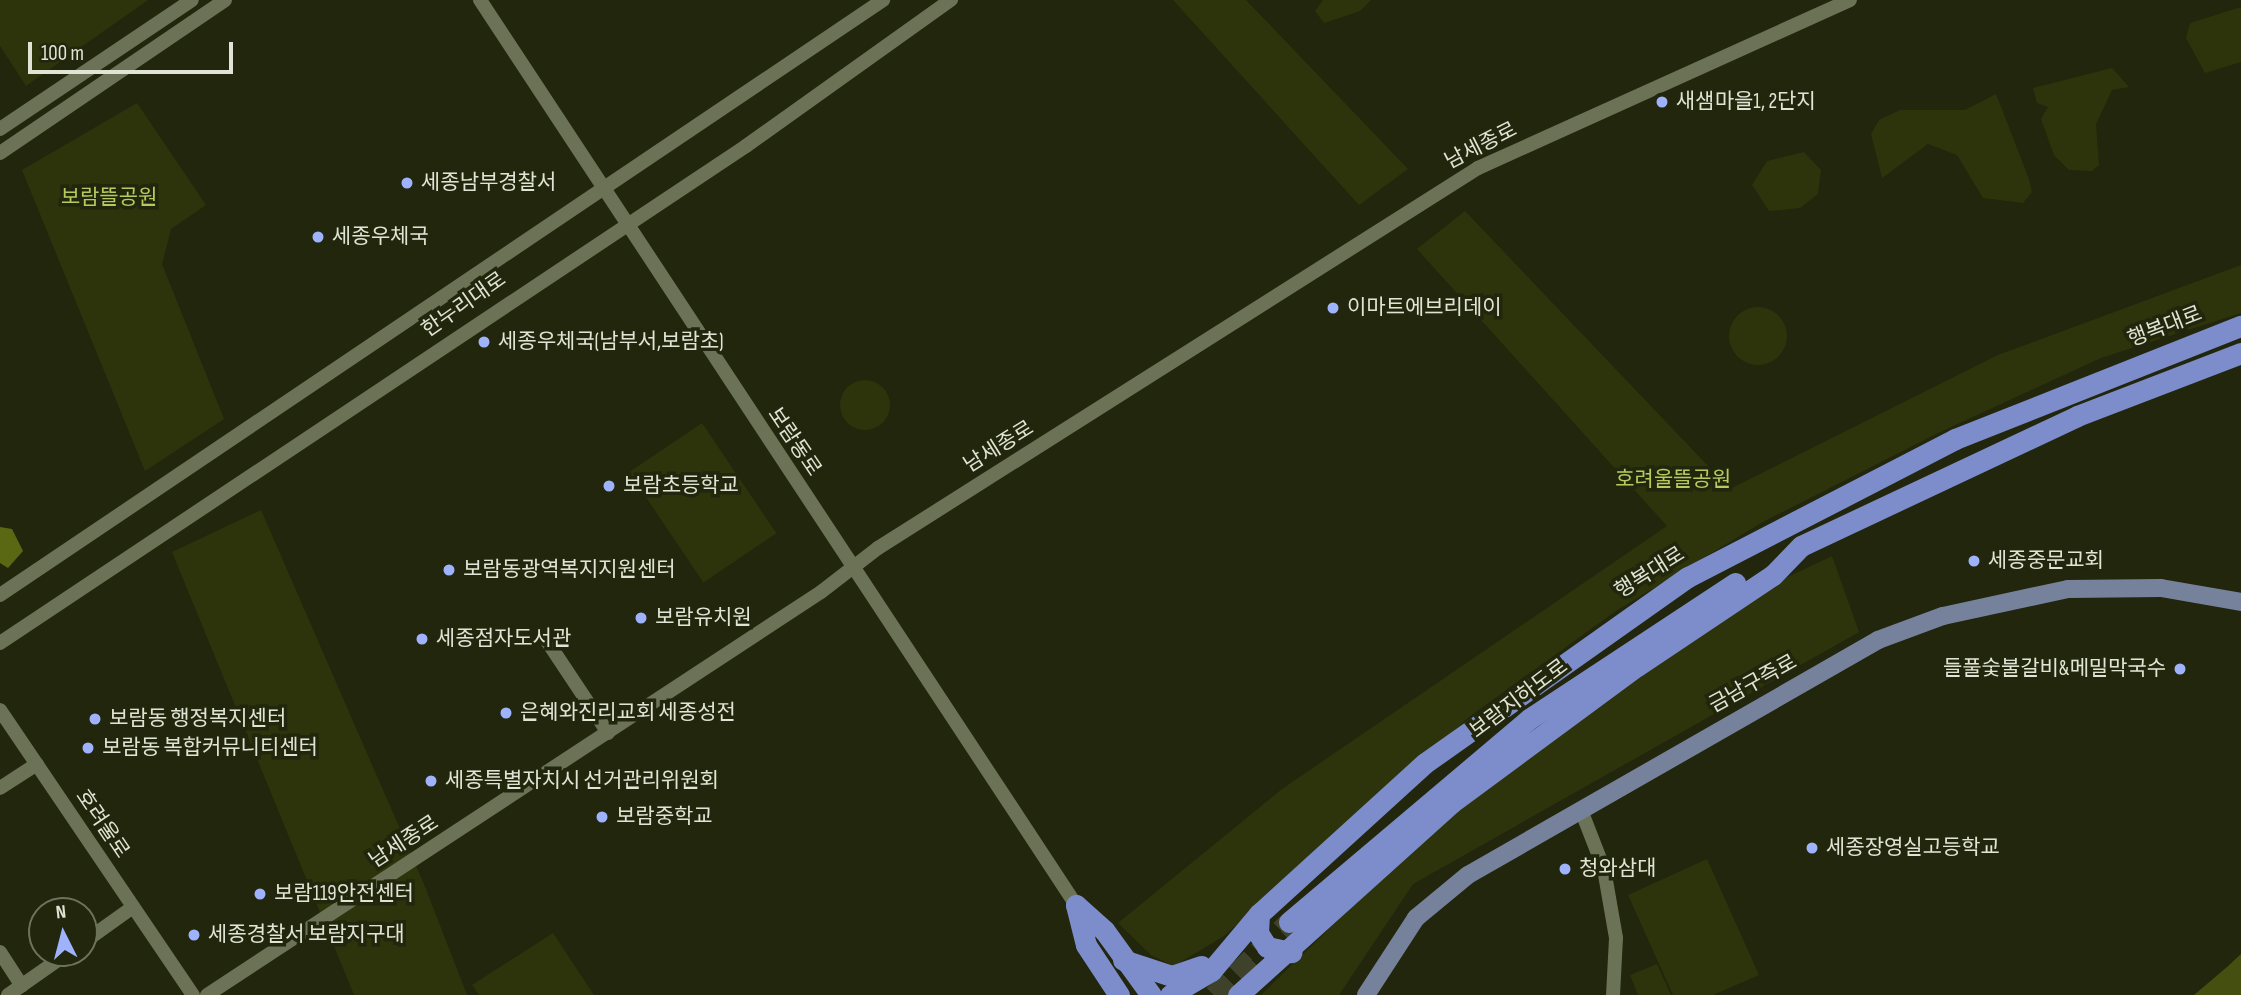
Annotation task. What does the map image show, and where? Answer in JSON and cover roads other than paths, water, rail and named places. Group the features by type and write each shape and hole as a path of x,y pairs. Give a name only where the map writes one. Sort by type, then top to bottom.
{"highway":[{"name":"행복대로","path":"1170,995 1211,971 1256,917 1424,763 1520,691 1688,577 1955,439 2241,326"},
{"path":"1238,995 1292,952 1451,803 1637,666 1773,575 1801,546 2077,416 2241,353"},
{"name":"보람지하도로","path":"1788,526 1607,640 1517,706 1284,914 1529,719 1620,653 1801,546"},
{"path":"1076,905 1104,930 1123,960 1152,995"},
{"path":"1076,905 1086,945 1119,995"},
{"path":"1256,917 1258,933 1267,947 1292,952"},
{"path":"1123,960 1172,976 1190,974 1256,917"},
{"path":"1103,971 1106,995"}],"main road":[{"name":"금남구즉로","path":"1366,995 1392,947 1442,894 1581,810 1878,640 1943,616 2068,589 2110,587 2241,602"}],"street":[{"path":"0,129 192,0"},
{"path":"0,153 225,0"},
{"name":"보람동로","path":"480,0 602,191 1076,905"},
{"name":"한누리대로","path":"0,595 883,0"},
{"name":"한누리대로","path":"0,643 624,224 951,0"},
{"name":"남세종로","path":"207,995 608,733 852,570 878,548 1478,168 1850,0"},
{"path":"545,638 608,733"},
{"name":"호려울로","path":"0,710 193,995"},
{"path":"0,788 37,764"},
{"path":"1581,810 1604,869 1616,938 1614,995"},
{"path":"98,932 133,907"},
{"path":"0,952 22,986"},
{"path":"8,995 48,967"}],"tunnel":[{"path":"1214,995 1289,922"}],"place":[{"name":"새샘마을1, 2단지","path":"1662,102"},
{"name":"세종남부경찰서","path":"407,183"},
{"name":"세종우체국","path":"318,237"},
{"name":"이마트에브리데이","path":"1333,308"},
{"name":"세종우체국(남부서,보람초)","path":"484,342"},
{"name":"보람초등학교","path":"609,486"},
{"name":"세종중문교회","path":"1974,561"},
{"name":"보람동광역복지지원센터","path":"449,570"},
{"name":"보람유치원","path":"641,618"},
{"name":"세종점자도서관","path":"422,639"},
{"name":"들풀숯불갈비&메밀막국수","path":"2180,669"},
{"name":"은혜와진리교회 세종성전","path":"506,713"},
{"name":"보람동 행정복지센터","path":"95,719"},
{"name":"보람동 복합커뮤니티센터","path":"88,748"},
{"name":"세종특별자치시 선거관리위원회","path":"431,781"},
{"name":"보람중학교","path":"602,817"},
{"name":"세종장영실고등학교","path":"1812,848"},
{"name":"청와삼대","path":"1565,869"},
{"name":"보람119안전센터","path":"260,894"},
{"name":"세종경찰서 보람지구대","path":"194,935"}],"park label":[{"name":"보람뜰공원","path":"109,198"},
{"name":"호려울뜰공원","path":"1673,480"}]}
